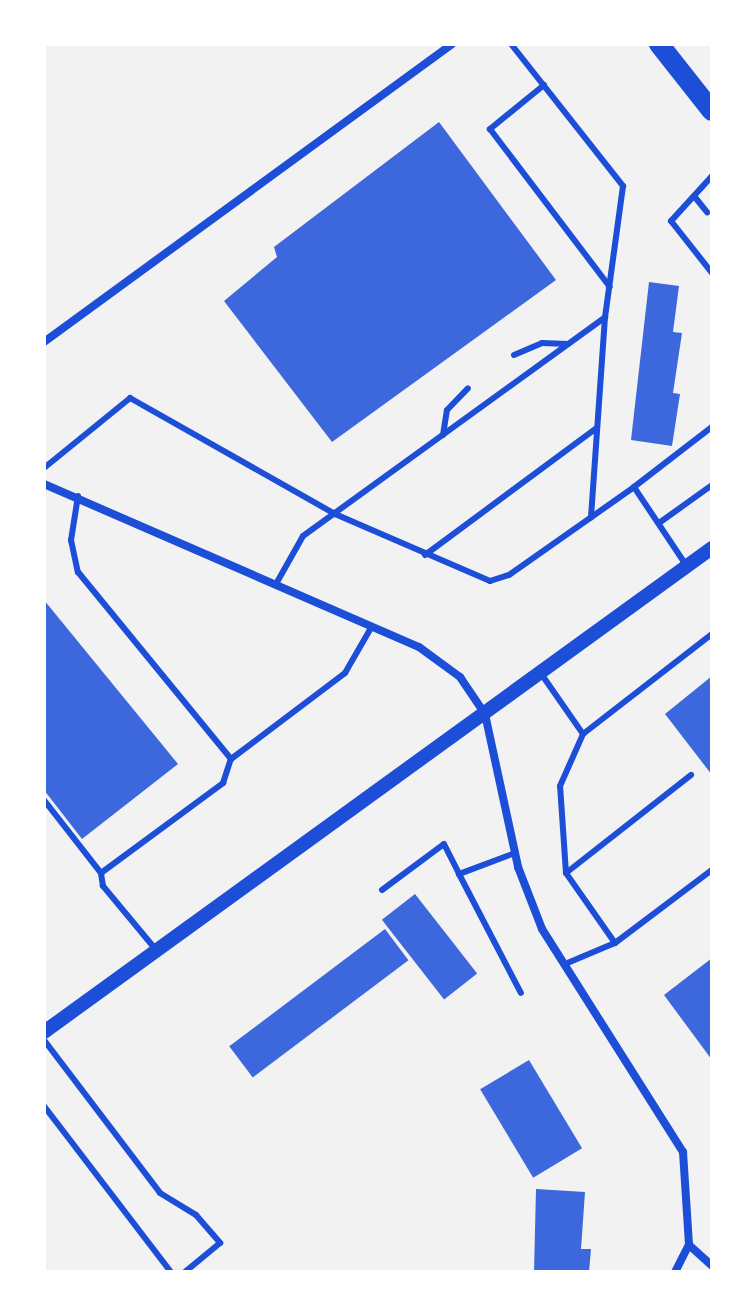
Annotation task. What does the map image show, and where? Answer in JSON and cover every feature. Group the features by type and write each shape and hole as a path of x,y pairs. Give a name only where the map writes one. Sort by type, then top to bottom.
{"main road":[{"path":"659,44 712,111"}],"street":[{"path":"44,342 452,44"},
{"path":"44,484 78,496 419,647 460,677 485,714 515,853 542,929 683,1152 689,1245 675,1272"},
{"path":"44,1032 712,548"},
{"path":"689,1245 712,1266"}],"lane":[{"path":"511,44 623,186 605,317 591,518"},
{"path":"544,85 490,129 610,287"},
{"path":"712,176 671,221 712,273"},
{"path":"694,196 707,212"},
{"path":"276,584 303,536 605,317"},
{"path":"514,355 542,343 568,344"},
{"path":"443,435 447,410 468,388"},
{"path":"44,468 130,398 335,514 490,581 509,575 634,487 712,427"},
{"path":"425,555 595,429"},
{"path":"659,523 712,485"},
{"path":"634,487 687,566"},
{"path":"78,496 71,540 78,572 231,759"},
{"path":"101,873 223,783 231,759 345,673 372,626"},
{"path":"615,943 566,873 560,786 583,734 712,634"},
{"path":"541,673 583,734"},
{"path":"566,873 691,775"},
{"path":"44,800 101,873 103,886 157,951"},
{"path":"382,890 444,844 521,993"},
{"path":"459,874 515,853"},
{"path":"565,964 615,943 712,870"},
{"path":"44,1040 160,1193 196,1215 220,1243 185,1272"},
{"path":"44,1106 171,1272"}],"building":[{"path":"439,122 556,280 332,442 224,301 277,257 274,247"},
{"path":"649,282 679,286 673,332 682,333 673,393 680,394 672,446 631,440"},
{"path":"44,600 178,764 82,839 44,790"},
{"path":"712,676 712,775 665,714"},
{"path":"415,894 477,974 444,999 382,920"},
{"path":"385,929 408,960 253,1078 229,1046"},
{"path":"712,958 712,1060 664,995"},
{"path":"529,1060 582,1148 533,1178 480,1089"},
{"path":"536,1189 585,1192 581,1249 591,1249 589,1272 534,1272"}]}
